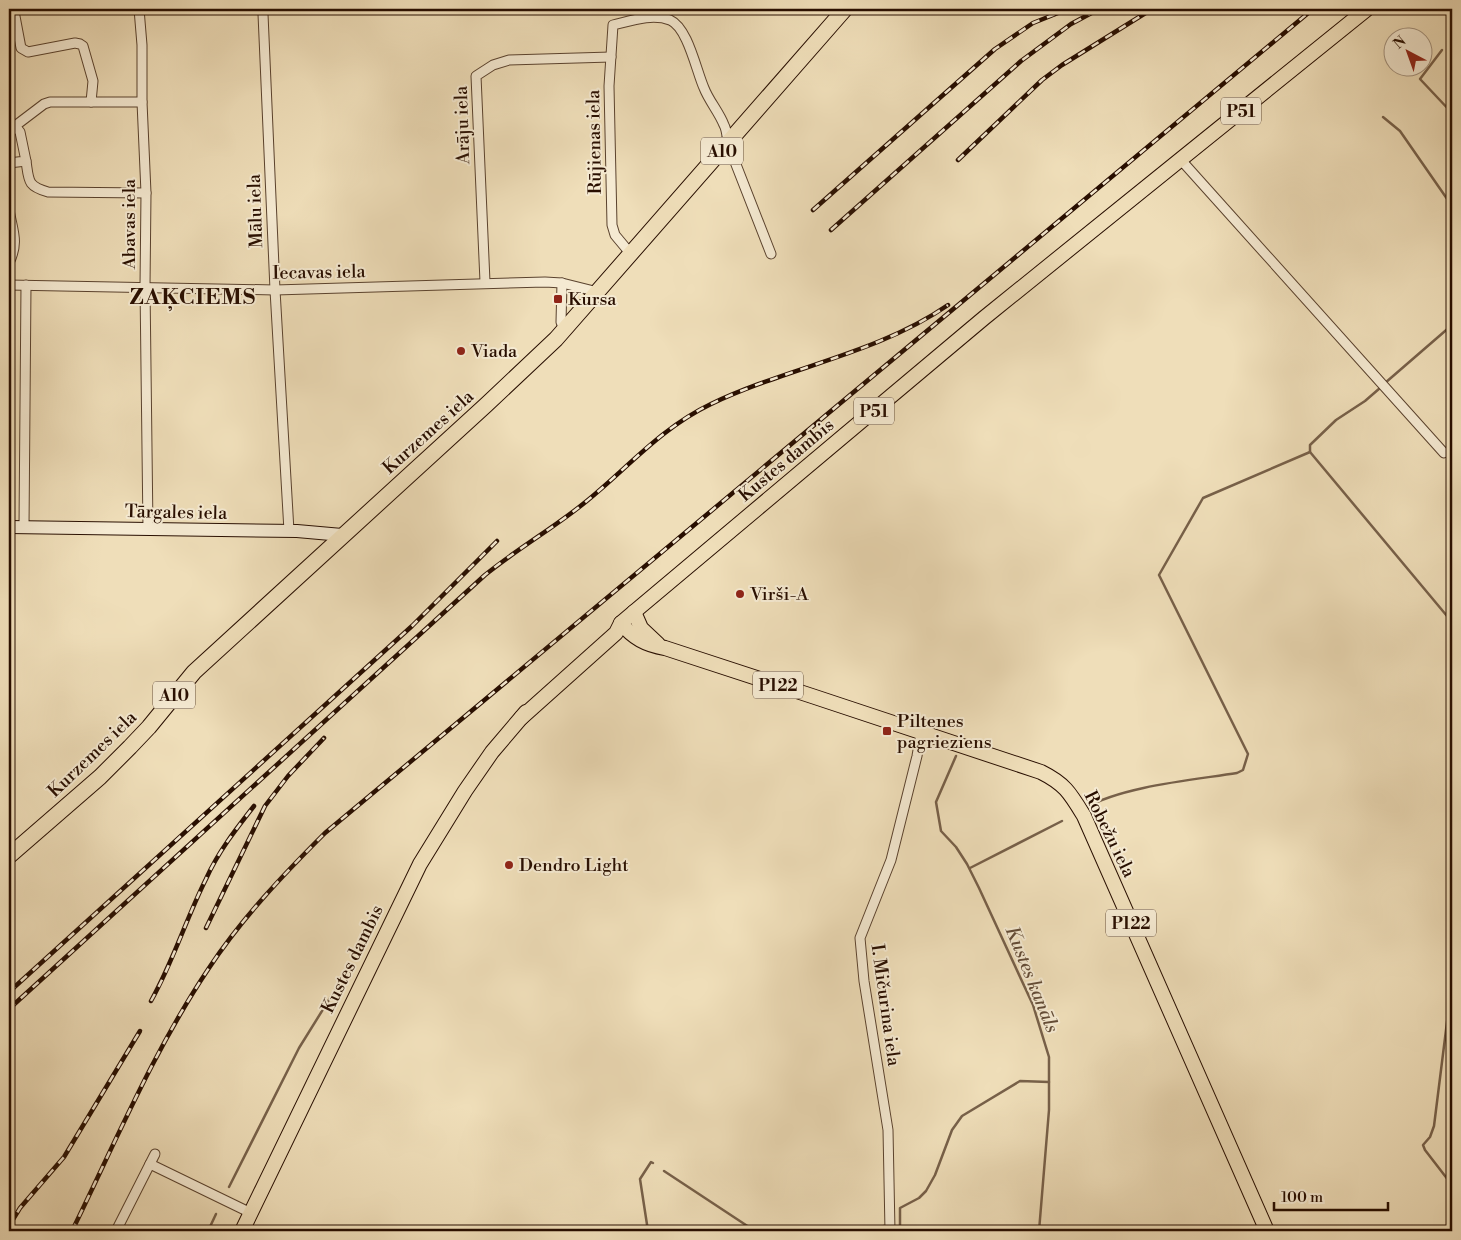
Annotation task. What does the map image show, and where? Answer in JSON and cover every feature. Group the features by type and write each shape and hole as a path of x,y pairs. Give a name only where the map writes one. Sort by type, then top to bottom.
{"highway":[{"name":"Kurzemes iela","path":"9,856 106,771 149,727 194,672 486,405 564,330 845,9"}],"main road":[{"name":"P51","path":"1181,160 1367,9"},
{"name":"Kustes dambis","path":"242,1231 420,864 465,790 492,752 521,718 616,633 621,623 634,612 984,318 1181,160"},
{"name":"Robežu iela","path":"634,612 645,634 665,648"},
{"name":"Robežu iela","path":"621,623 629,633 651,646 665,648 920,732 1041,772 1057,780 1070,793 1084,816 1267,1231"}],"street":[{"name":"Abavas iela","path":"139,9 142,45 142,102 146,192 145,287 148,529"},
{"name":"Mālu iela","path":"262,9 275,290 289,531"},
{"path":"637,9 639,19 658,17 670,20 677,25 687,41 704,89 725,126 728,144 772,254"},
{"path":"16,10 21,48 23,50 28,52 75,43 83,46 93,80 92,102"},
{"name":"Rūjienas iela","path":"630,253 615,235 612,225 609,86 613,25 639,19"},
{"name":"Arāju iela","path":"485,282 476,76 493,65 509,60 611,57"},
{"path":"142,102 50,102 44,104 12,126 20,132 29,181 36,189 48,192 146,192"},
{"path":"1181,160 1444,453"},
{"path":"9,163 26,161"},
{"path":"9,210 15,242 14,251 9,263"},
{"name":"Iecavas iela","path":"9,285 275,290 485,282 562,283 598,292"},
{"path":"562,283 561,322 564,330"},
{"path":"24,527 26,285"},
{"name":"Tārgales iela","path":"9,526 289,531 342,535"},
{"name":"I. Mičurina iela","path":"890,1231 888,1130 864,981 860,938 892,860 917,756 920,732"},
{"path":"116,1231 155,1154"},
{"path":"150,1164 251,1213"}],"waterway":[{"path":"1442,50 1420,79 1452,113"},
{"path":"1383,117 1400,131 1452,206"},
{"path":"1385,383 1452,325"},
{"path":"1380,388 1365,401 1336,420 1310,445 1310,452 1452,622"},
{"path":"1085,808 1101,800 1138,789 1237,773 1243,770 1248,754 1159,575 1203,498 1310,452"},
{"name":"Kustes kanāls","path":"956,756 936,802 941,831 956,847 979,888 1033,1005 1049,1057 1049,1110 1039,1231"},
{"path":"970,868 1062,821"},
{"path":"229,1187 299,1048 340,982"},
{"path":"1452,982 1434,1126 1430,1137 1423,1145 1452,1185"},
{"path":"900,1231 900,1208 919,1198 926,1191 935,1175 952,1130 962,1116 1020,1081 1049,1082"},
{"path":"648,1231 640,1179 651,1162 653,1163"},
{"path":"664,1171 755,1231"},
{"path":"208,1231 216,1214"},
{"path":"866,1231 884,1226"}],"railway":[{"path":"813,210 995,49 1033,23 1068,9"},
{"path":"831,230 1021,61 1071,24 1099,9"},
{"path":"958,160 1042,80 1062,65 1152,9"},
{"path":"72,1231 136,1097 189,999 209,968 249,914 325,833 1313,9"},
{"path":"9,1009 485,575 583,504 675,425 711,404 740,391 892,336 921,322 948,305"},
{"path":"9,992 412,626 497,541"},
{"path":"206,928 265,806 288,776 324,738"},
{"path":"151,1001 216,859 254,806"},
{"path":"9,1226 20,1208 64,1157 140,1031"}],"place":[{"name":"Kursa","path":"558,299"},
{"name":"Viada","path":"461,351"},
{"name":"Virši-A","path":"740,594"},
{"name":"Piltenes pagrieziens","path":"887,731"},
{"name":"Dendro Light","path":"509,865"}],"district":[{"name":"ZAĶCIEMS","path":"193,296"}]}
